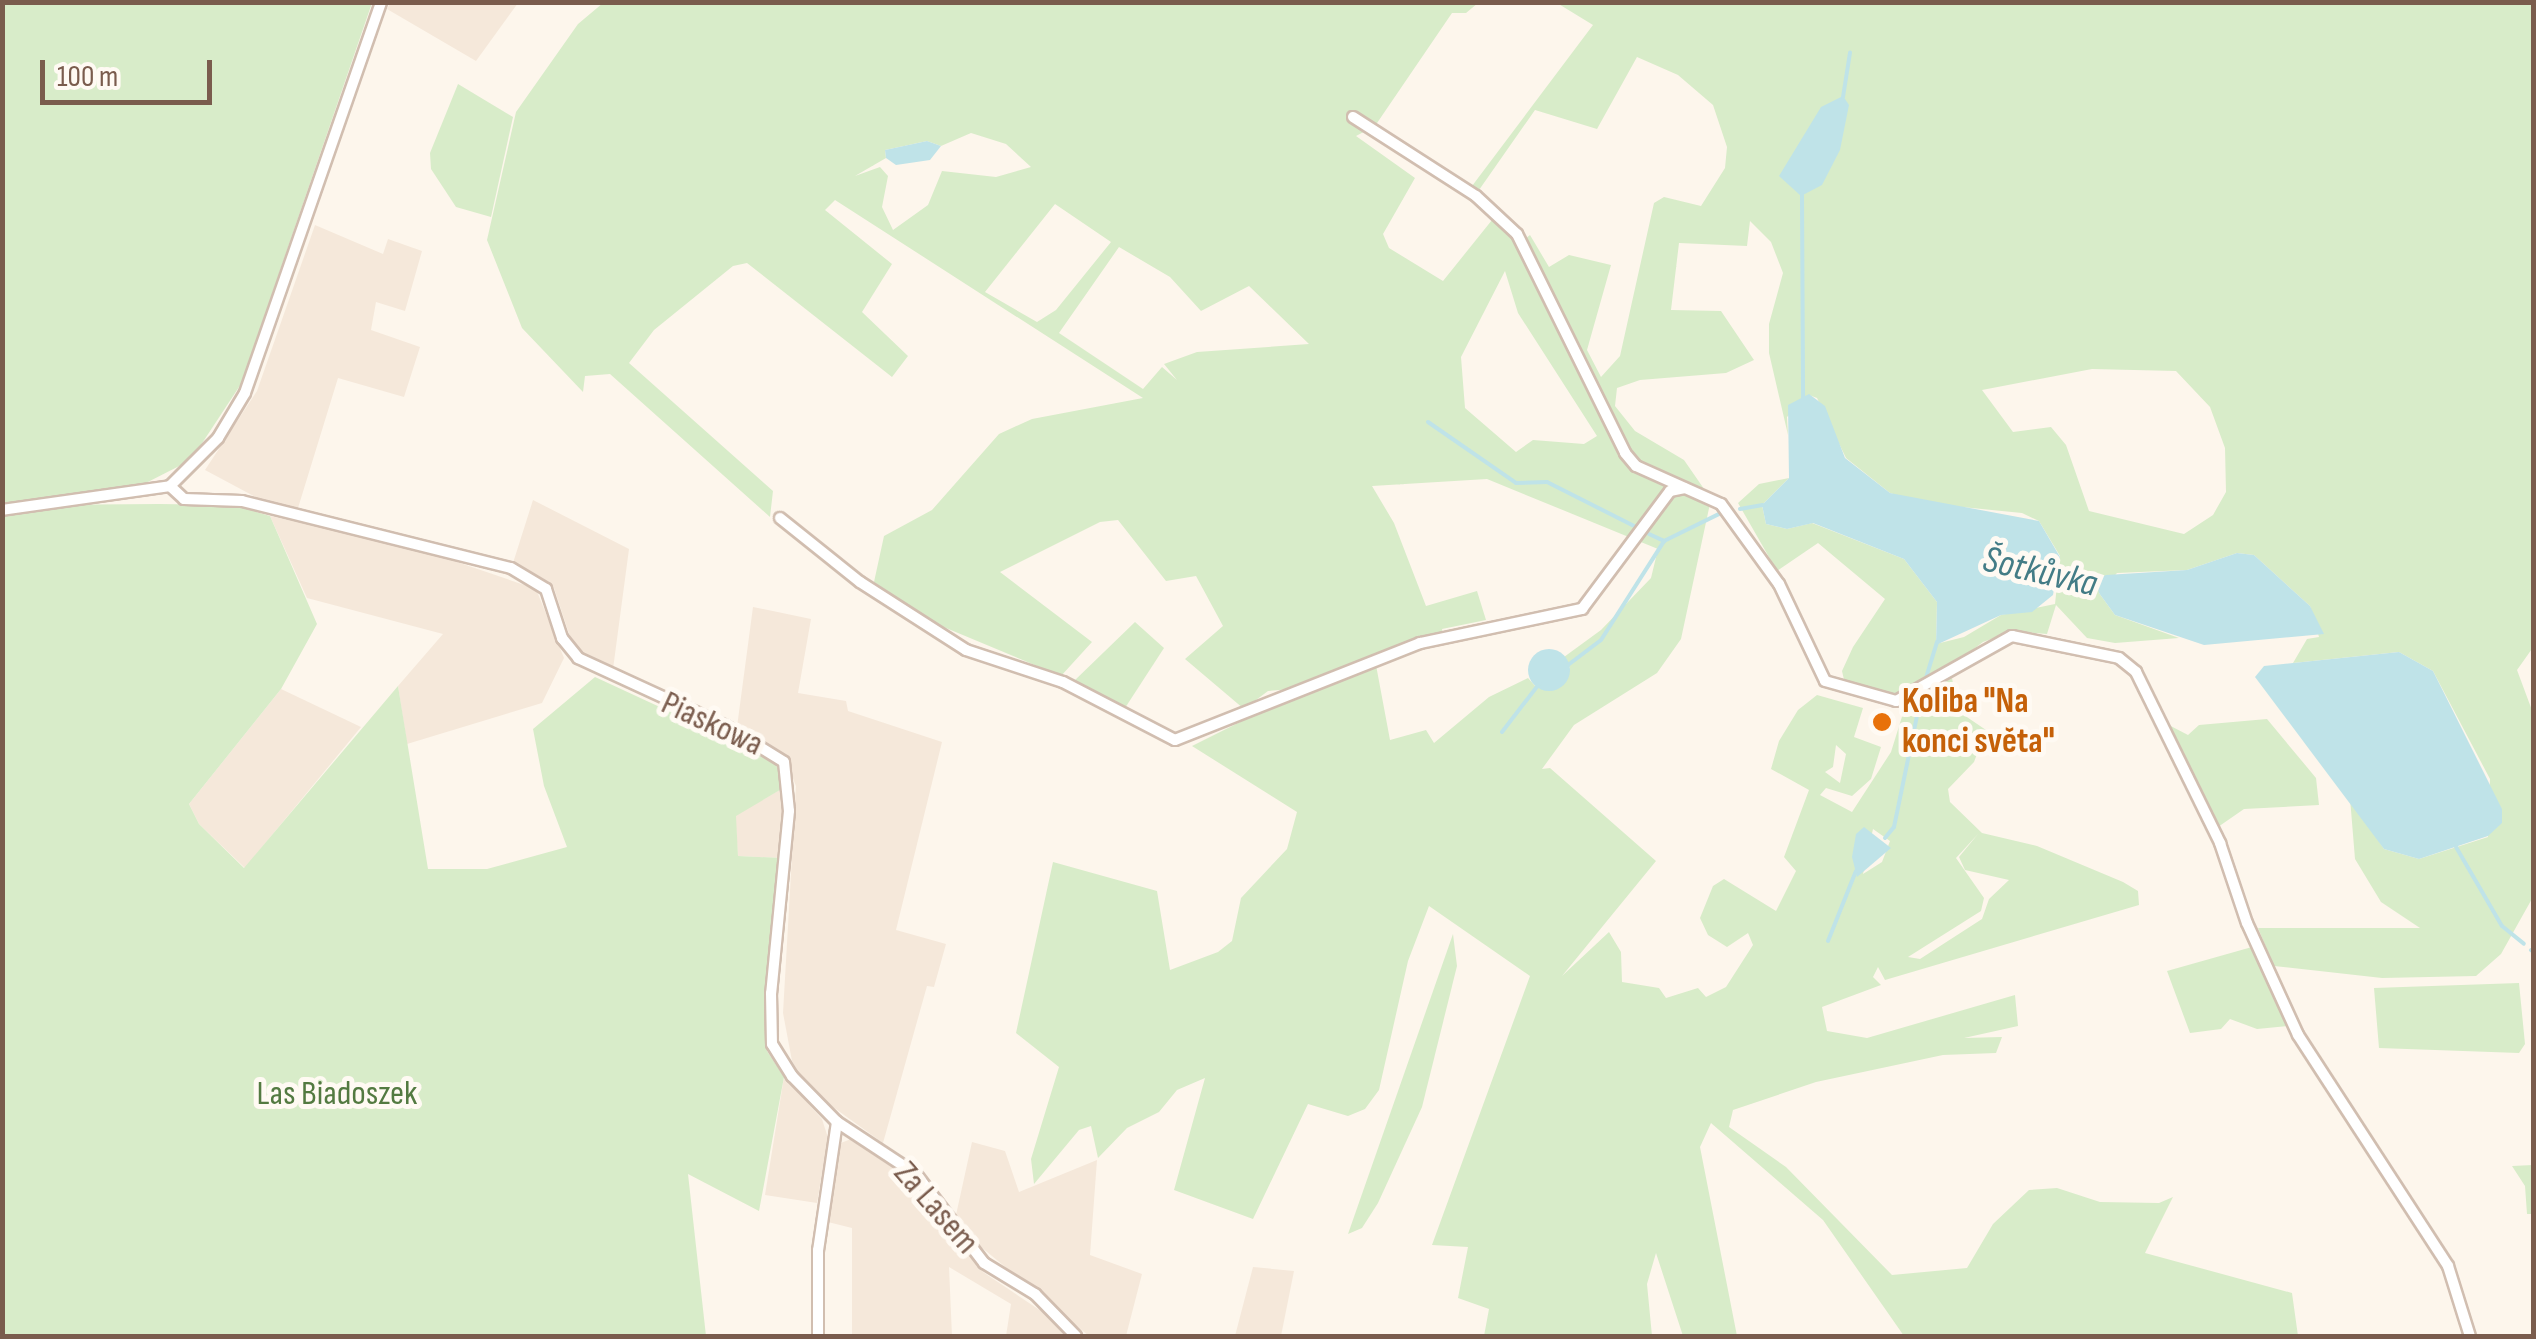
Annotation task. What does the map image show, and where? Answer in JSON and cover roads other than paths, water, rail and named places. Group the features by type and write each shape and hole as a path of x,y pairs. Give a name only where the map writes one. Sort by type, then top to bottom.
{"street":[{"path":"2,510 170,486 218,438 252,379 381,2"},
{"path":"1353,117 1476,196 1517,234 1625,453 1636,466 1721,504 1778,584 1819,672 1846,690 1896,701 1915,696 1980,649 2012,636 2119,658 2136,672 2220,843 2247,924 2298,1035 2448,1266 2470,1336"},
{"name":"Piaskowa","path":"170,486 184,499 254,504 511,568 546,589 562,638 578,658 726,726 784,762 789,811 773,965 772,1044 780,1062 837,1122"},
{"path":"780,518 938,635 1063,682 1176,740 1420,643 1582,608 1670,491 1690,488"},
{"path":"818,1336 818,1250 837,1122"},
{"name":"Za Lasem","path":"837,1122 916,1174 984,1263 1035,1294 1076,1336"}],"water":[{"path":"1843,96 1849,105 1840,150 1822,185 1801,196 1779,176 1821,107"},
{"path":"927,141 941,146 930,160 896,165 886,158 885,150"},
{"path":"1809,394 1825,406 1845,458 1890,493 2039,521 2060,557 2053,595 2032,612 2001,615 1936,645 1937,602 1904,559 1813,523 1787,529 1766,524 1762,505 1789,478 1788,405"},
{"path":"2237,553 2254,555 2310,606 2324,634 2204,645 2115,615 2099,593 2096,580 2106,575 2187,570"},
{"path":"1549,649 1564,655 1570,670 1564,685 1549,691 1534,685 1528,670 1534,655"},
{"path":"2399,652 2433,671 2502,809 2502,823 2488,836 2419,859 2384,849 2255,677 2264,666"},
{"path":"1864,827 1891,848 1857,877 1852,857 1856,834"}],"waterway":[{"path":"1843,97 1850,53"},
{"path":"1802,194 1803,399"},
{"name":"Šotkůvka","path":"1428,422 1516,483 1547,482 1638,528"},
{"name":"Šotkůvka","path":"1740,509 1763,505"},
{"name":"Šotkůvka","path":"1649,534 1664,541 1723,512"},
{"path":"1568,665 1601,640 1664,541"},
{"name":"Šotkůvka","path":"2056,576 2101,582"},
{"path":"1925,681 1937,642"},
{"path":"1502,732 1539,684"},
{"path":"1885,838 1894,827 1920,701"},
{"name":"Šotkůvka","path":"2456,847 2502,926 2524,944"},
{"path":"1828,941 1856,871"}],"place":[{"name":"Koliba \"Na konci světa\"","path":"1882,722"}],"park label":[{"name":"Las Biadoszek","path":"337,1094"}]}
